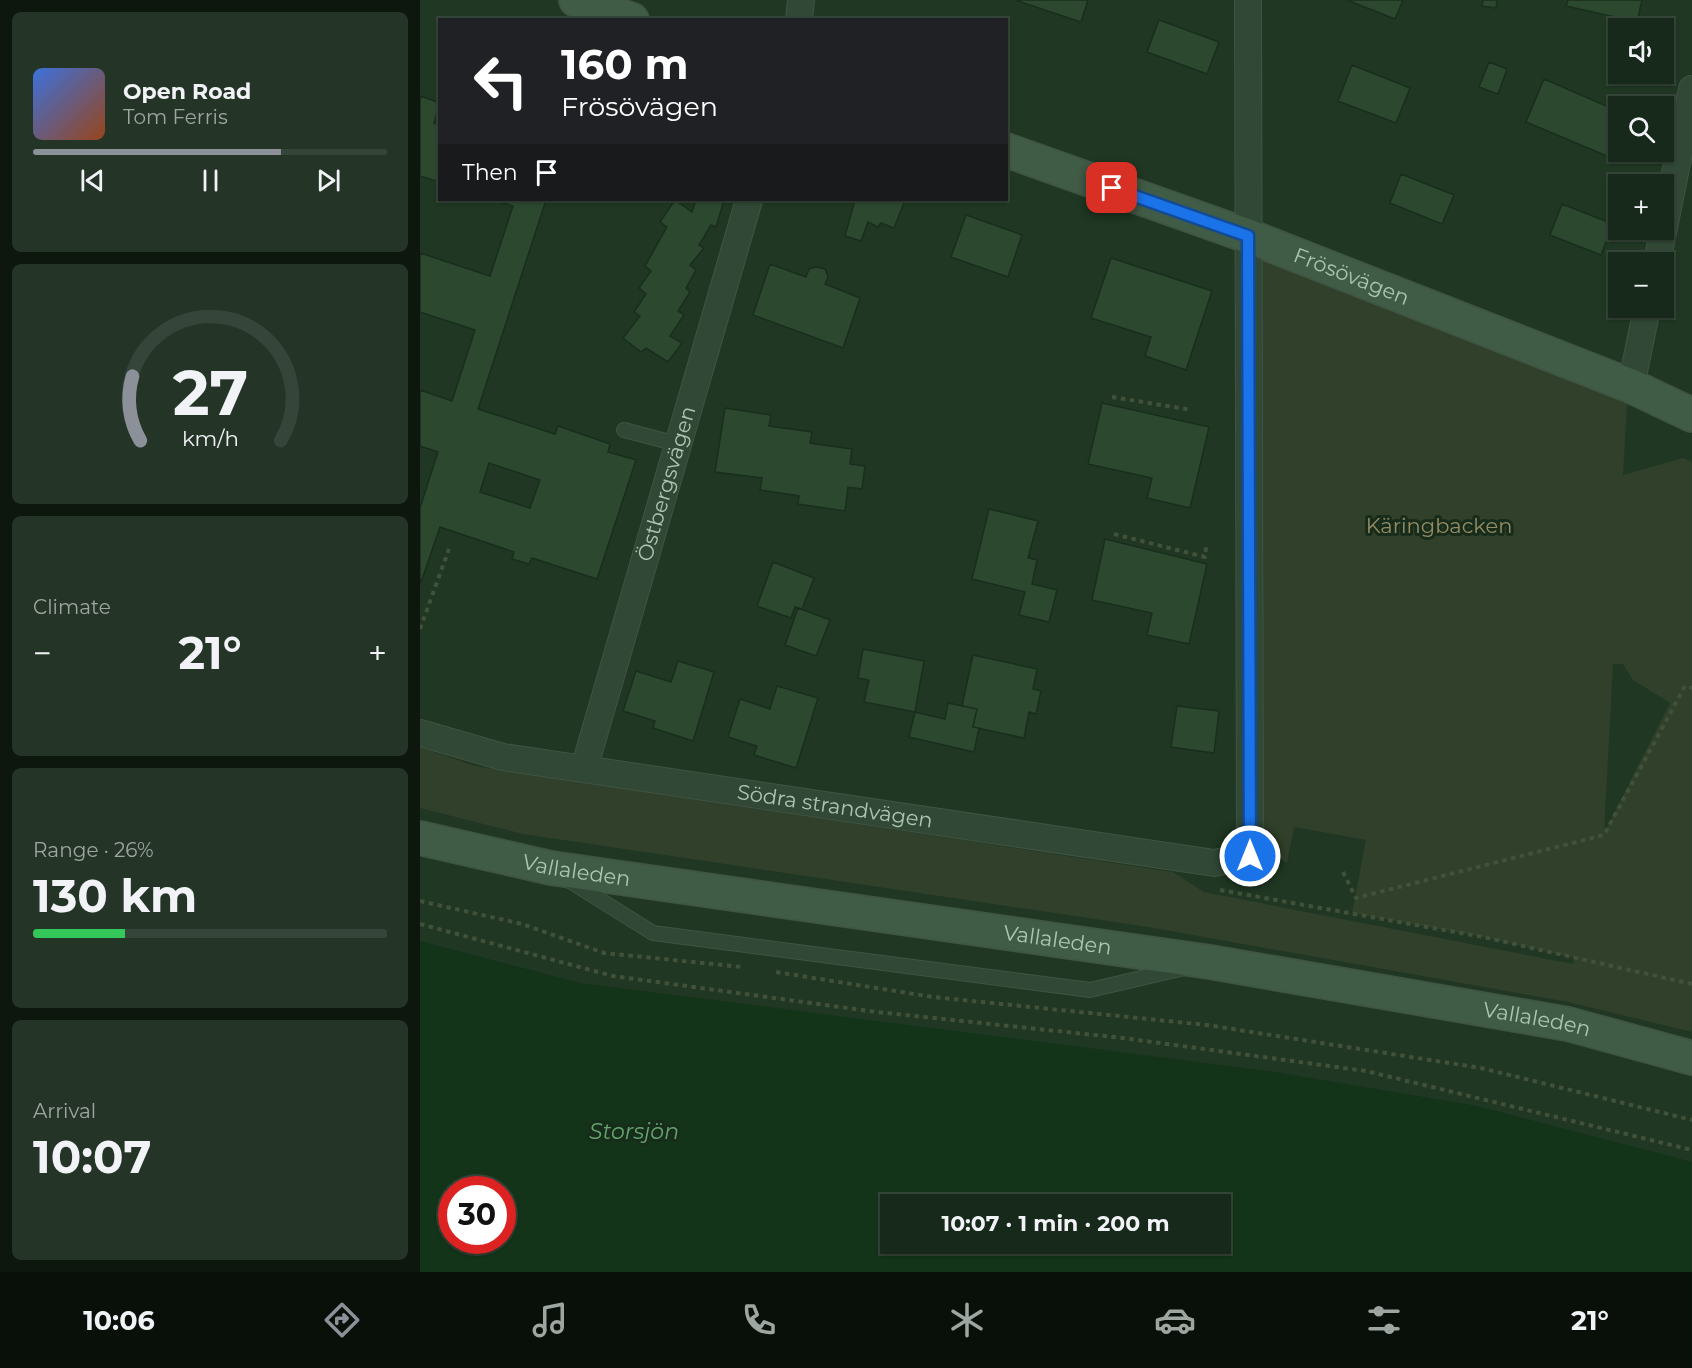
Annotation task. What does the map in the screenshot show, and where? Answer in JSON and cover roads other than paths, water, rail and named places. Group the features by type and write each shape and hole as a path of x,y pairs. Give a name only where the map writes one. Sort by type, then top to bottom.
{"main road":[{"path":"576,0 626,18"},
{"name":"Frösövägen","path":"1008,151 1248,236 1631,386 1692,415"},
{"name":"Vallaleden","path":"420,838 551,868 1210,962 1568,1024 1692,1058"}],"street":[{"path":"799,18 801,0"},
{"path":"1248,0 1248,236"},
{"path":"1659,252 1692,89"},
{"name":"Östbergsvägen","path":"584,770 749,201"},
{"name":"Södra strandvägen","path":"420,733 461,747 503,757 584,770 1214,863 1250,856 1248,236"},
{"path":"1631,386 1645,318"}],"lane":[{"path":"624,430 677,444"},
{"path":"551,868 653,933 1090,990 1210,962"}],"water":[{"name":"Storsjön","path":"420,941 580,983 1275,1072 1477,1106 1692,1162 1692,1272 420,1272"}],"park label":[{"name":"Käringbacken","path":"1439,526"}]}
